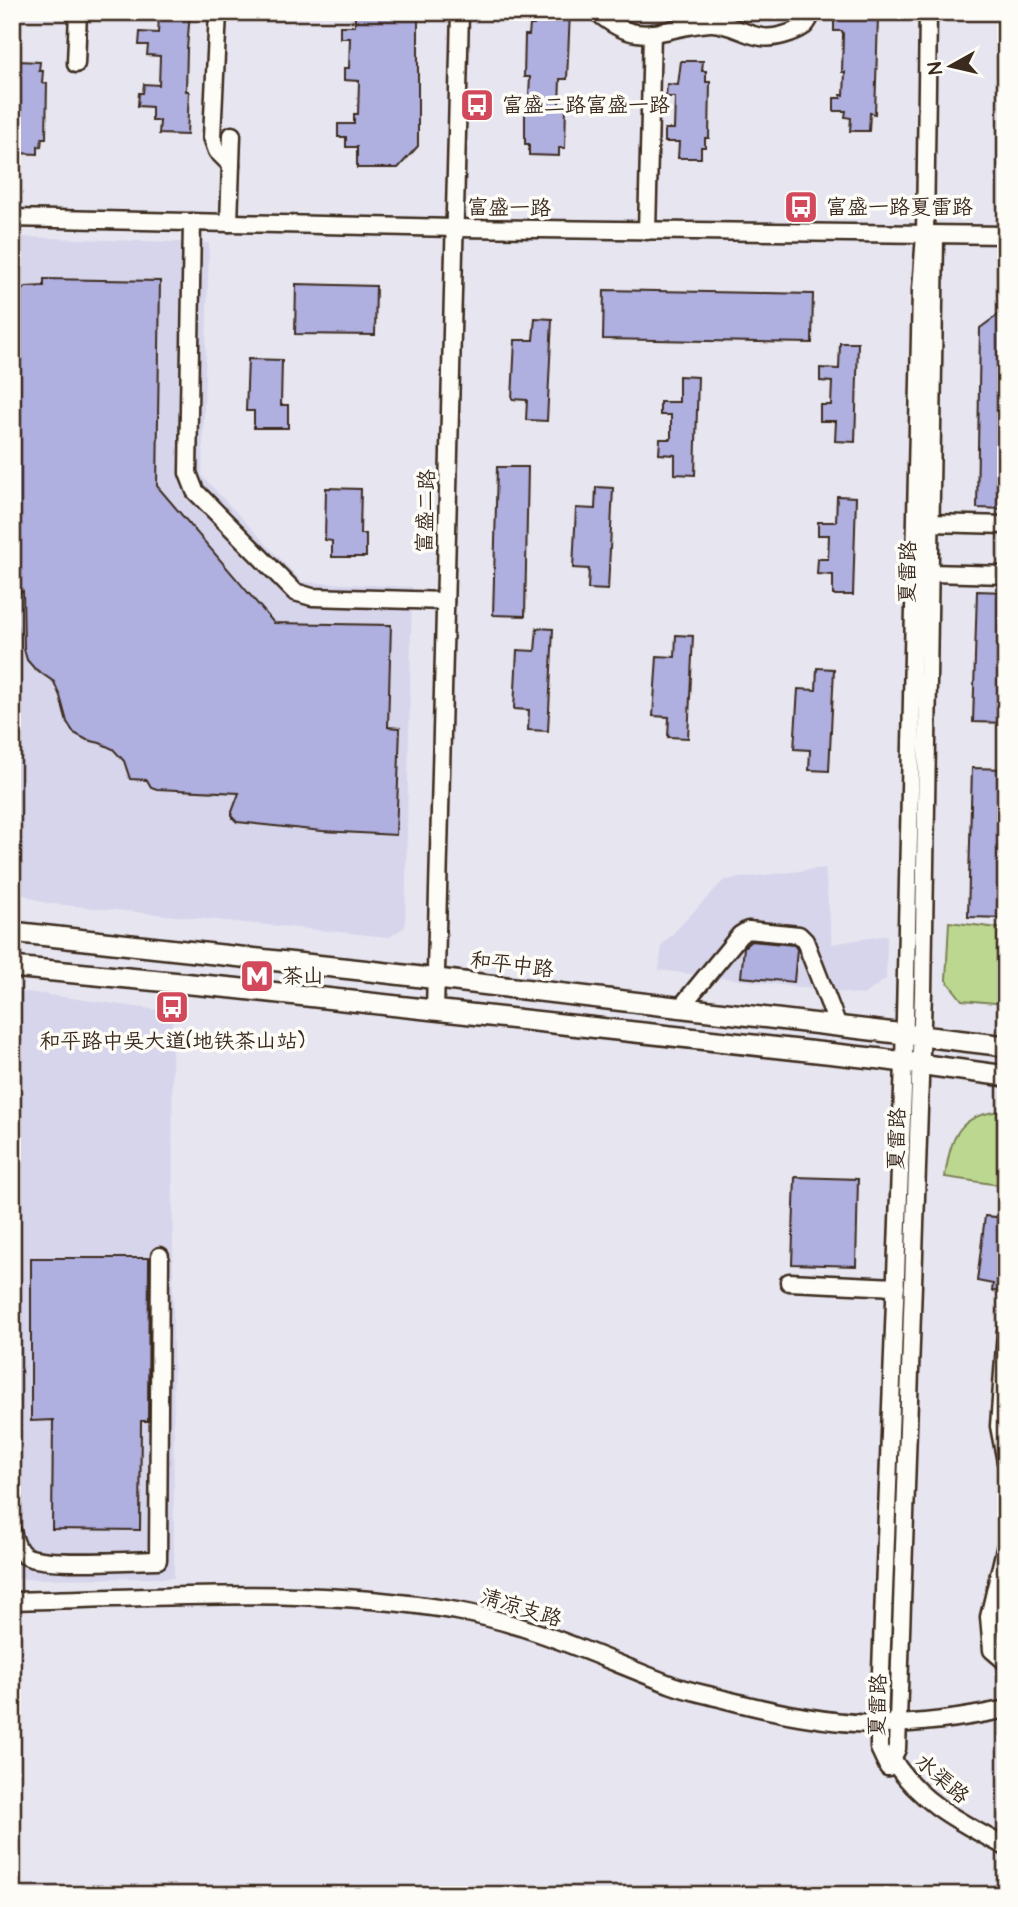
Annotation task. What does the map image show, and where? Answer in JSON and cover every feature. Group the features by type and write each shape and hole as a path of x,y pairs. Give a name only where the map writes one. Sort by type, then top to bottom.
{"main road":[{"path":"12,927 33,934"},
{"name":"和平中路","path":"12,932 1006,1046"},
{"path":"12,967 233,988 1006,1076"},
{"path":"12,976 84,975"}],"street":[{"path":"76,64 78,12"},
{"path":"218,12 212,137 217,151 231,165"},
{"name":"富盛二路","path":"435,1011 460,12"},
{"path":"597,12 615,27 634,34 712,23 742,29 762,37 782,35 805,25 813,12"},
{"name":"夏雷路","path":"912,1064 896,1287 879,1724 879,1748 888,1767 897,1749 898,1723 912,1064 929,573 928,12"},
{"name":"夏雷路","path":"913,1035 921,290 930,234 939,12"},
{"path":"647,231 652,33"},
{"path":"229,223 232,135"},
{"name":"富盛一路","path":"12,218 455,228 1006,235"},
{"path":"192,222 188,473 195,491 295,592 312,597 445,601"},
{"path":"930,523 1006,525"},
{"path":"929,573 1006,575"},
{"path":"680,1008 740,935 748,930 799,935 805,941 838,1026"},
{"path":"12,1531 15,1542 24,1555 43,1561 158,1560 160,1256"},
{"path":"789,1282 896,1287"},
{"path":"1006,1332 999,1426 1006,1462"},
{"path":"1006,1545 989,1617 992,1650 1006,1662"},
{"name":"清凉支路","path":"12,1601 317,1596 398,1601 461,1612 528,1630 675,1686 746,1705 831,1720 879,1724 972,1716 1006,1709"},
{"name":"水渠路","path":"892,1758 902,1777 944,1813 1006,1847"}],"shaded area":[{"path":"12,237 209,243 202,476 302,582 412,587 405,927 389,937 45,903 12,890"},
{"path":"825,868 832,944 887,935 886,979 863,995 659,970 662,945 724,880"},
{"path":"27,992 172,1012 174,1578 12,1579 12,994"}],"green space":[{"path":"949,922 1006,929 1006,1004 962,1000 946,980"},
{"path":"1006,1111 1006,1186 945,1177 950,1149 960,1129 977,1116"}],"building":[{"path":"162,12 190,12 187,135 159,134 160,121 152,121 152,107 138,106 139,93 143,93 144,84 159,85 160,56 147,55 148,45 139,45 140,32 158,33 159,16 162,16"},
{"path":"418,12 418,146 398,168 357,168 357,147 346,147 346,137 338,137 338,124 354,124 354,114 358,114 359,81 344,80 344,68 349,68 350,38 340,38 340,26 355,26 355,13"},
{"path":"570,12 567,79 560,79 559,106 566,106 565,148 559,148 559,156 529,155 529,144 525,144 525,110 528,110 530,77 524,77 525,35 529,35 530,25 534,25 535,14"},
{"path":"843,12 873,12 873,18 878,18 875,114 870,113 869,131 850,131 851,118 845,117 846,111 834,111 834,98 844,95 845,72 842,72 843,34 842,31 834,31 834,16 843,16"},
{"path":"17,61 40,62 39,71 43,71 42,83 47,83 46,138 42,138 41,147 38,146 38,154 15,153 15,143 12,143 12,85 15,85 17,77"},
{"path":"681,61 703,61 702,71 706,71 706,82 710,82 709,138 705,138 705,147 701,147 701,158 678,158 679,142 665,142 665,129 674,129 675,97 666,97 667,84 678,85"},
{"path":"44,279 160,281 157,486 274,623 391,625 388,727 400,728 396,835 237,822 232,817 232,812 239,793 157,789 151,787 147,780 130,779 124,761 113,749 74,733 67,722 54,682 27,660 24,649 23,591 12,595 12,326 15,326 15,304 20,292 26,287 44,286"},
{"path":"296,284 376,286 375,335 295,334"},
{"path":"604,290 813,294 812,343 603,339"},
{"path":"1006,309 1006,509 977,508 980,328"},
{"path":"535,318 552,319 547,421 526,420 527,400 512,399 515,340 533,340"},
{"path":"840,343 858,343 855,442 835,441 836,421 820,421 820,405 831,405 832,382 820,381 820,368 839,369"},
{"path":"248,359 282,360 281,405 288,405 288,428 254,428 254,411 246,411"},
{"path":"679,376 698,377 695,475 675,474 675,455 659,454 660,439 671,439 671,415 660,415 660,402 679,402"},
{"path":"497,467 528,467 525,616 493,615"},
{"path":"596,487 613,488 608,590 588,589 589,569 573,568 576,508 595,509"},
{"path":"326,488 361,489 360,534 366,534 366,557 332,557 332,541 325,540"},
{"path":"837,496 856,497 853,595 833,595 833,575 817,574 818,559 828,559 829,535 818,535 818,522 836,522"},
{"path":"977,591 1006,592 1006,723 973,722"},
{"path":"537,628 553,629 548,731 528,730 529,710 514,709 517,650 535,651"},
{"path":"676,635 693,636 688,738 668,737 669,717 653,716 657,656 675,657"},
{"path":"817,668 834,669 829,771 809,770 810,750 794,749 798,689 816,690"},
{"path":"972,768 1006,769 1006,918 968,917"},
{"path":"751,941 794,945 797,949 794,982 741,977 744,947"},
{"path":"795,1177 858,1179 856,1266 792,1264"},
{"path":"985,1216 1006,1218 1006,1292 992,1291 993,1284 977,1281"},
{"path":"31,1258 149,1258 148,1421 141,1421 140,1530 52,1529 53,1420 31,1421"}],"place":[{"name":"富盛二路富盛一路","path":"477,105"},
{"name":"富盛一路夏雷路","path":"801,207"},
{"name":"茶山","path":"257,976"},
{"name":"和平路中吴大道(地铁茶山站)","path":"172,1007"}]}
